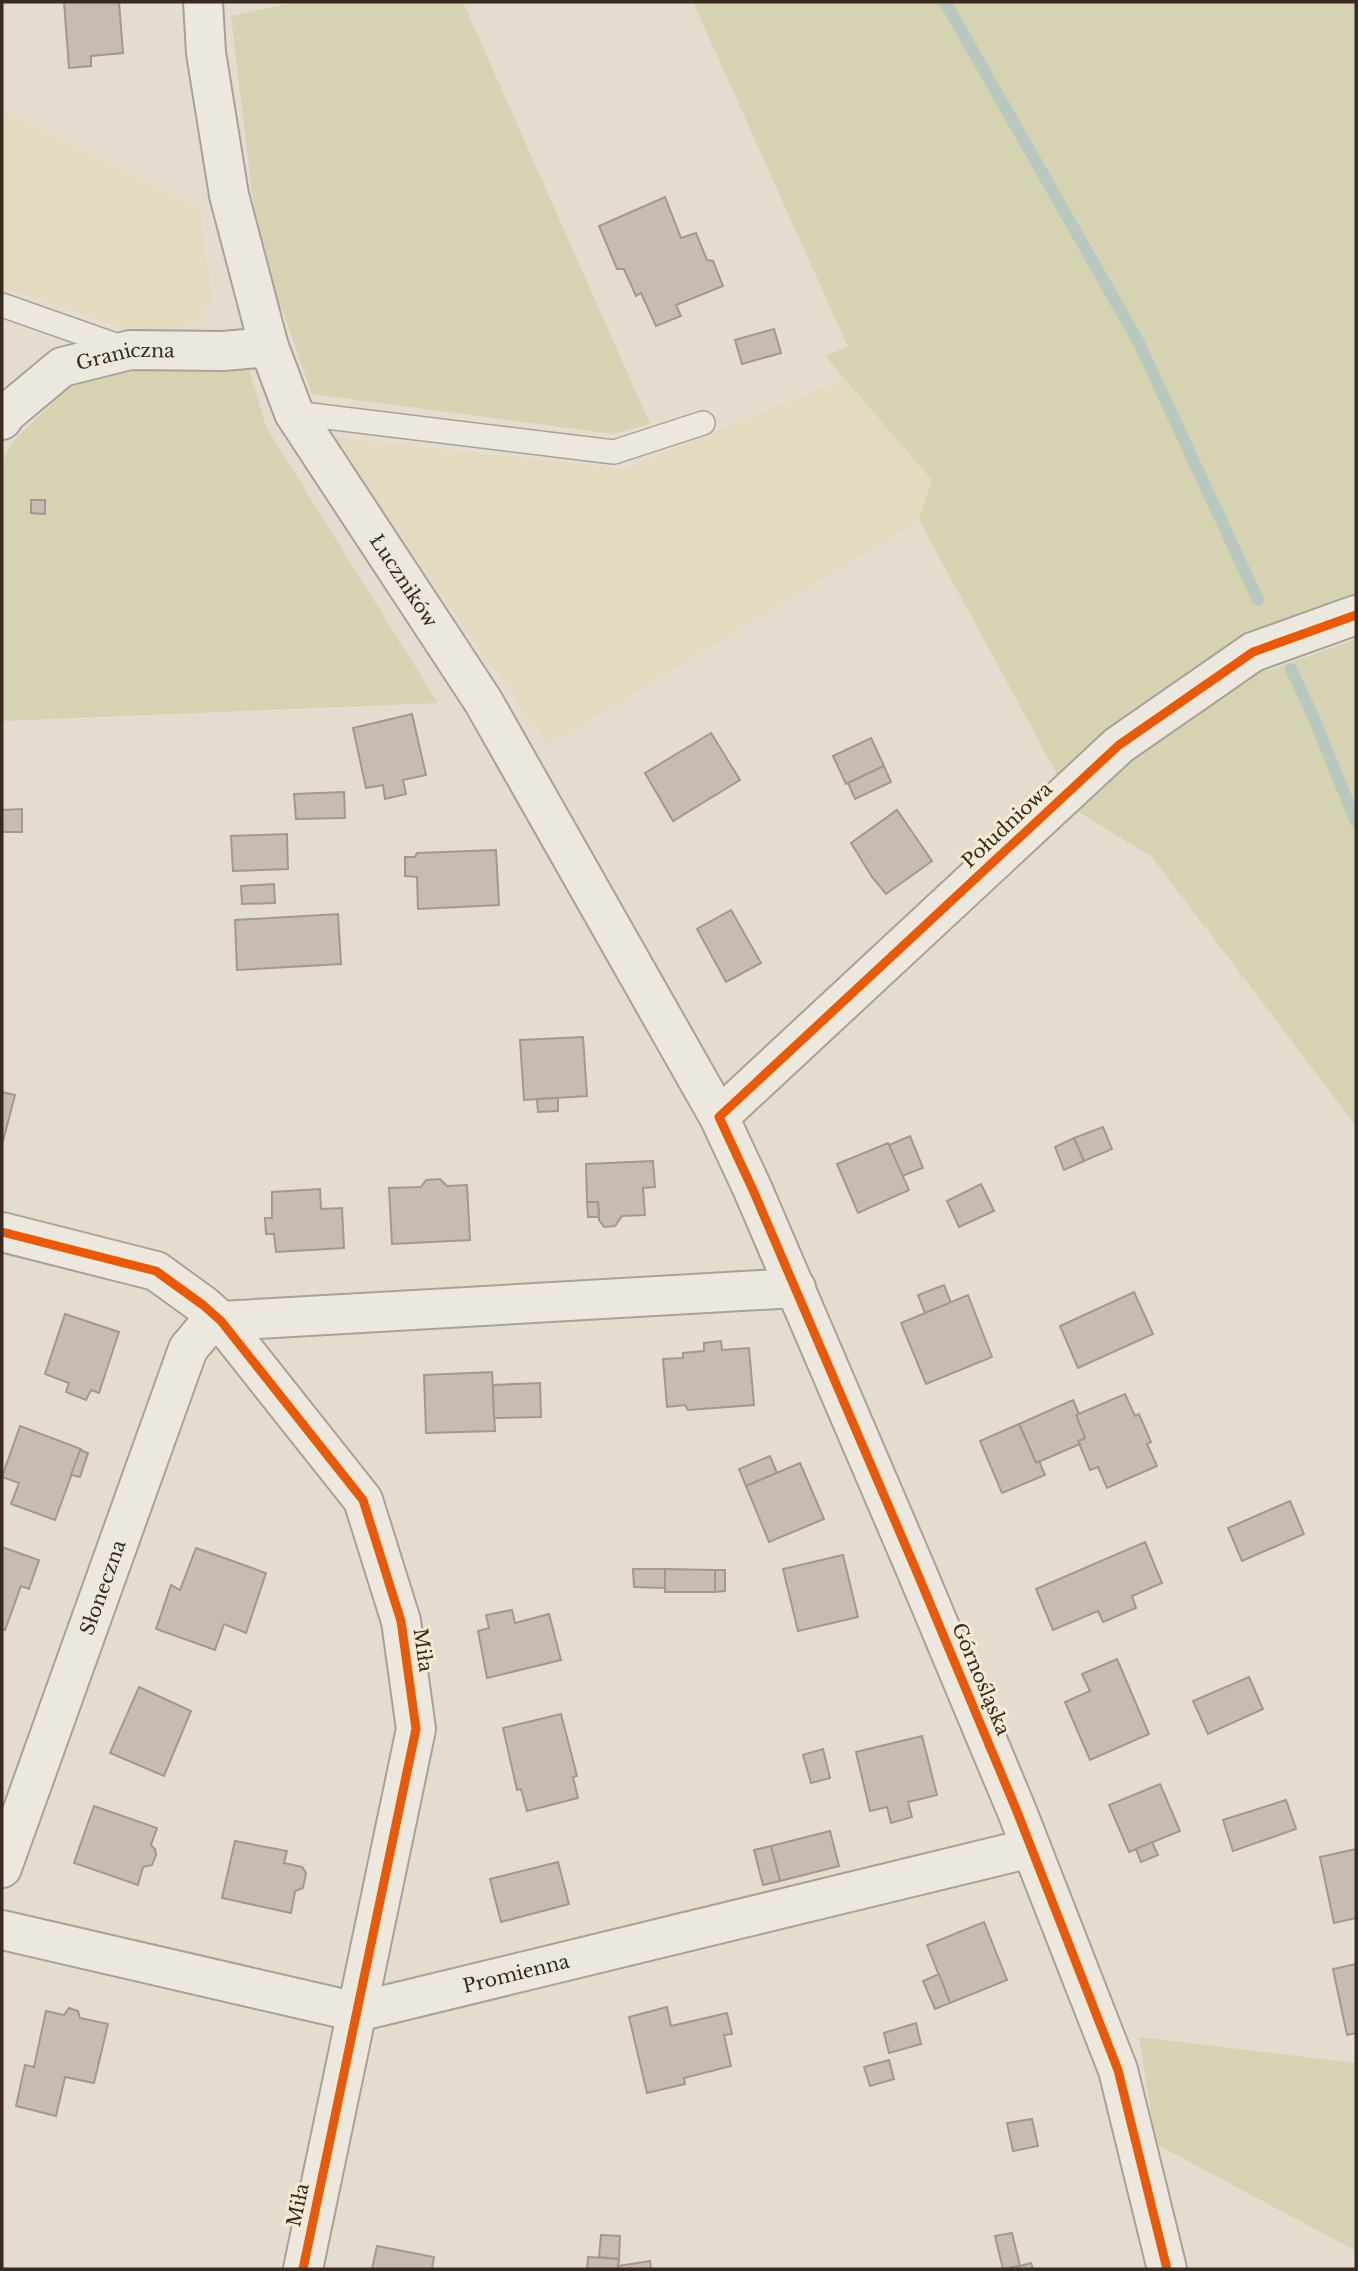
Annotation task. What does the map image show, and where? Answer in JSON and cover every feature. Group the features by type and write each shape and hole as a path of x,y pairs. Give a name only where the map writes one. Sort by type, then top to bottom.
{"street":[{"name":"Łuczników","path":"202,2 206,53 229,195 269,347 294,413 483,701 719,1117"},
{"name":"Graniczna","path":"2,420 6,413 62,368 130,350 223,351 269,347"},
{"name":"Południowa","path":"719,1117 1119,745 1253,652 1356,615"},
{"name":"Górnośląska","path":"719,1117 796,1287 916,1570 1031,1848 1118,2070 1167,2269"},
{"name":"Miła","path":"2,1232 156,1271 203,1304 221,1321 363,1500 401,1621 416,1729 303,2269"},
{"path":"221,1321 796,1287"},
{"name":"Słoneczna","path":"2,1868 188,1349 203,1331 221,1321"},
{"name":"Promienna","path":"2,1930 357,2012 1031,1848"}],"lane":[{"path":"2,305 130,350"},
{"path":"294,413 614,452 703,423"}],"shaded area":[{"path":"296,2 463,2 650,424 613,434 312,394 258,242 231,16"},
{"path":"693,2 1356,2 1356,594 1249,633 1267,671 1356,639 1356,1126 1152,857 1077,811 919,520 932,480 825,356 848,347"},
{"path":"2,110 199,208 212,299 196,325 133,332 2,287"},
{"path":"248,365 266,427 438,703 2,721 2,460 15,439 68,388 118,371"},
{"path":"844,379 932,480 919,520 549,745 329,437 624,469"},
{"path":"1139,2037 1356,2063 1356,2251 1156,2144"}],"building":[{"path":"64,2 119,2 123,53 91,56 91,66 69,68"},
{"path":"665,197 681,238 696,233 707,260 713,261 723,286 676,305 681,316 656,326 641,293 636,296 624,269 617,269 599,226"},
{"path":"774,329 781,353 742,364 735,340"},
{"path":"31,500 45,500 45,514 31,513"},
{"path":"412,714 426,775 403,780 406,794 385,799 383,785 366,788 353,728"},
{"path":"711,733 740,780 673,821 645,773"},
{"path":"871,738 884,766 846,784 833,756"},
{"path":"884,766 891,782 855,799 848,783"},
{"path":"344,792 345,818 296,819 294,794"},
{"path":"22,809 22,832 2,832 2,810"},
{"path":"897,810 932,861 886,894 851,843"},
{"path":"287,834 288,869 233,871 231,836"},
{"path":"496,850 499,905 418,909 417,877 405,876 405,857 415,857 417,853"},
{"path":"274,884 275,903 242,904 241,886"},
{"path":"731,910 761,963 726,982 697,929"},
{"path":"338,914 341,964 237,970 235,920"},
{"path":"583,1037 587,1096 524,1100 520,1040"},
{"path":"2,1092 15,1095 2,1145"},
{"path":"558,1098 558,1111 538,1112 537,1099"},
{"path":"1103,1127 1112,1149 1084,1161 1074,1138"},
{"path":"910,1136 923,1168 902,1176 889,1145"},
{"path":"1074,1138 1084,1161 1064,1170 1055,1147"},
{"path":"888,1143 909,1190 858,1213 837,1164"},
{"path":"653,1161 655,1187 643,1188 645,1215 622,1216 615,1226 604,1227 599,1220 598,1202 587,1202 586,1164"},
{"path":"440,1179 447,1186 467,1185 470,1240 392,1244 389,1188 421,1187 426,1180"},
{"path":"981,1184 994,1211 959,1227 947,1201"},
{"path":"320,1189 321,1209 342,1208 344,1248 276,1252 274,1234 266,1234 265,1218 272,1218 272,1192"},
{"path":"587,1202 598,1202 599,1217 588,1217"},
{"path":"944,1285 951,1303 925,1313 918,1295"},
{"path":"1134,1292 1153,1334 1078,1368 1060,1326"},
{"path":"968,1295 992,1357 926,1384 901,1323"},
{"path":"65,1314 119,1332 99,1393 91,1390 86,1400 66,1392 69,1383 45,1374"},
{"path":"721,1341 722,1350 749,1348 754,1405 688,1410 685,1405 667,1407 663,1359 683,1358 683,1353 704,1351 704,1343"},
{"path":"492,1372 495,1431 426,1433 424,1375"},
{"path":"540,1383 541,1417 494,1418 493,1385"},
{"path":"1125,1394 1135,1416 1139,1414 1151,1442 1147,1444 1157,1466 1107,1488 1098,1467 1090,1470 1078,1441 1085,1438 1076,1415"},
{"path":"1073,1400 1085,1438 1078,1441 1080,1444 1036,1463 1019,1424"},
{"path":"1019,1424 1036,1463 1039,1461 1045,1475 1002,1493 980,1441"},
{"path":"20,1426 81,1449 55,1520 11,1504 19,1483 2,1477"},
{"path":"80,1450 88,1453 80,1477 71,1475"},
{"path":"770,1456 777,1473 746,1486 739,1469"},
{"path":"800,1463 824,1519 769,1542 746,1486"},
{"path":"1290,1501 1304,1534 1242,1561 1228,1528"},
{"path":"1145,1542 1162,1583 1132,1596 1136,1608 1103,1622 1098,1611 1053,1630 1036,1589"},
{"path":"2,1547 39,1560 29,1589 21,1586 5,1630 2,1629"},
{"path":"196,1548 266,1573 246,1633 224,1624 215,1650 156,1629 171,1585 180,1590"},
{"path":"843,1555 858,1617 798,1631 783,1569"},
{"path":"633,1569 665,1569 665,1588 634,1587"},
{"path":"665,1569 715,1570 715,1592 665,1592"},
{"path":"715,1570 725,1570 725,1591 715,1592"},
{"path":"512,1610 515,1623 549,1614 561,1660 487,1678 478,1631 489,1628 486,1615"},
{"path":"1117,1659 1149,1734 1090,1760 1065,1702 1090,1691 1082,1674"},
{"path":"1249,1677 1263,1709 1208,1734 1193,1701"},
{"path":"139,1687 191,1711 164,1776 110,1753"},
{"path":"561,1714 577,1776 573,1777 578,1798 527,1811 521,1789 517,1790 503,1728"},
{"path":"922,1736 937,1795 908,1802 912,1817 891,1823 887,1807 870,1811 856,1752"},
{"path":"823,1749 830,1778 811,1783 803,1755"},
{"path":"1160,1784 1180,1831 1129,1852 1109,1805"},
{"path":"1286,1800 1296,1829 1233,1851 1223,1820"},
{"path":"94,1806 157,1828 151,1845 156,1855 152,1865 143,1867 138,1885 74,1863"},
{"path":"830,1831 839,1866 780,1881 771,1846"},
{"path":"235,1841 287,1851 284,1863 302,1867 306,1873 303,1888 295,1891 291,1913 222,1898"},
{"path":"1152,1842 1158,1855 1141,1862 1136,1849"},
{"path":"771,1846 780,1881 763,1885 754,1850"},
{"path":"1356,1849 1356,1918 1334,1923 1320,1857"},
{"path":"558,1862 569,1904 501,1922 490,1879"},
{"path":"984,1922 1007,1980 950,2003 927,1945"},
{"path":"1356,1964 1356,2033 1347,2035 1333,1969"},
{"path":"939,1974 950,2003 935,2009 923,1981"},
{"path":"667,2007 671,2026 727,2013 732,2034 724,2035 731,2066 684,2078 685,2084 647,2093 629,2017"},
{"path":"69,2008 78,2011 80,2018 108,2024 94,2083 65,2077 56,2116 16,2106 25,2065 34,2067 46,2011 64,2015"},
{"path":"916,2023 921,2044 889,2053 884,2033"},
{"path":"889,2060 894,2079 870,2086 864,2067"},
{"path":"1032,2119 1038,2146 1013,2151 1007,2123"},
{"path":"1012,2233 1020,2266 1003,2269 995,2236"},
{"path":"601,2235 620,2236 619,2259 599,2257"},
{"path":"377,2246 434,2257 432,2269 372,2269"},
{"path":"588,2257 619,2259 618,2269 587,2269"},
{"path":"650,2261 651,2269 618,2269 618,2266"},
{"path":"1031,2263 1033,2269 1003,2269 1020,2266"}],"waterway":[{"path":"945,2 1138,341 1258,600"},
{"path":"1291,669 1356,822"}],"cycle path":[{"path":"1167,2269 1118,2070 1016,1809 916,1570 719,1117 1119,745 1253,652 1356,615"},
{"path":"2,1232 156,1271 221,1321 363,1500 401,1621 416,1729 303,2269"}]}
